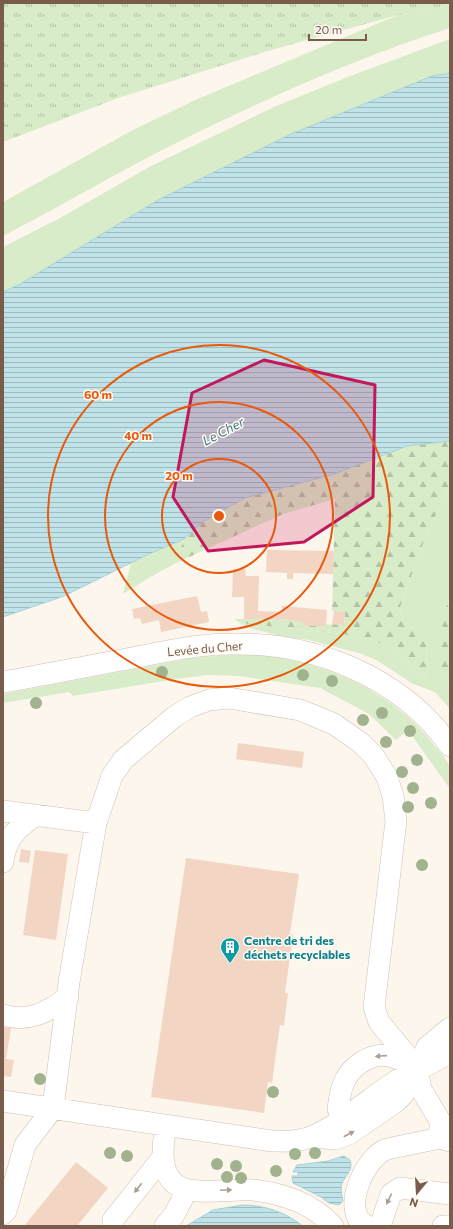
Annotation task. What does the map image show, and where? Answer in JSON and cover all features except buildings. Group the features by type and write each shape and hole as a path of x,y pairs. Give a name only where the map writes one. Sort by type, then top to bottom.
{"street":[{"name":"Levée du Cher","path":"3,682 165,651 237,644 278,646 325,657 367,674 404,698 441,733 450,746"},
{"path":"3,1214 6,1211 25,1145 53,1108 68,997 96,823 112,776 123,760 174,717 190,707 209,700 229,698 300,710 334,724 361,743 373,755 387,778 393,796 396,816 374,1007 380,1022 417,1068 421,1089 440,1121 445,1139 387,1149 379,1152 372,1159 355,1194 355,1212 361,1223 367,1226"},
{"path":"3,811 96,823"},
{"path":"3,862 11,829 37,815"},
{"path":"3,1015 18,1018 43,1014 68,997"},
{"path":"417,1068 427,1047 450,1028"},
{"path":"3,1101 272,1141 300,1140 322,1132 395,1081 417,1068 441,1059 450,1052"},
{"path":"338,1109 343,1084 354,1068 364,1061 376,1056 388,1056 417,1068"},
{"path":"166,1126 162,1158 170,1180 177,1185 187,1190 253,1190 281,1195 316,1210 333,1226"},
{"path":"113,1226 113,1220 162,1158"},
{"path":"380,1226 391,1194 400,1188 450,1194"},
{"path":"165,1226 174,1215 187,1190"},
{"path":"443,1226 450,1226"}],"highlighted area":[{"path":"264,360 375,385 373,497 304,542 208,551 173,497 192,393"}],"green space":[{"path":"3,3 450,3 450,6 398,15 271,50 121,97 3,142"},
{"path":"450,6 450,28 380,52 277,95 154,154 3,236 3,202 131,131 195,100 398,15"},
{"path":"450,39 450,73 432,76 291,134 158,200 20,284 3,292 3,247 60,218 151,166 274,107 350,76"},
{"path":"450,441 450,483 424,541 400,607 402,617 405,621 425,635 428,667 424,679 400,655 374,640 350,635 240,623 234,619 281,619 303,622 303,626 334,624 344,625 345,613 332,611 335,499 283,514 176,563 184,539 201,523 245,498 334,474 407,446"},
{"path":"450,483 450,599 448,602 441,671 450,685 450,709 435,692 413,684 378,661 362,654 309,640 279,636 250,628 240,623 350,635 374,640 400,655 424,679 428,667 425,635 405,621 402,617 400,607 424,541"},
{"path":"184,539 176,563 123,594 131,563"},
{"path":"450,599 450,685 441,671 443,614"},
{"path":"238,654 292,660 320,668 346,678 395,706 416,724 449,765 451,770 450,789 408,730 396,740 369,714 320,688 239,676 208,675 73,696 69,692 3,703 3,694 192,658"}],"water":[{"name":"Le Cher","path":"450,73 450,441 407,446 334,474 245,498 201,523 184,539 147,555 64,596 3,617 3,292 20,284 158,200 291,134 432,76"},
{"path":"344,1156 350,1160 351,1167 342,1184 341,1190 343,1201 339,1205 329,1203 321,1197 293,1183 292,1176 298,1176 298,1172 293,1172 297,1165 328,1161"},
{"path":"242,1205 259,1206 274,1210 282,1213 303,1226 186,1226 213,1210"}],"place":[{"name":"Centre de tri des déchets recyclables","path":"230,964"}]}
